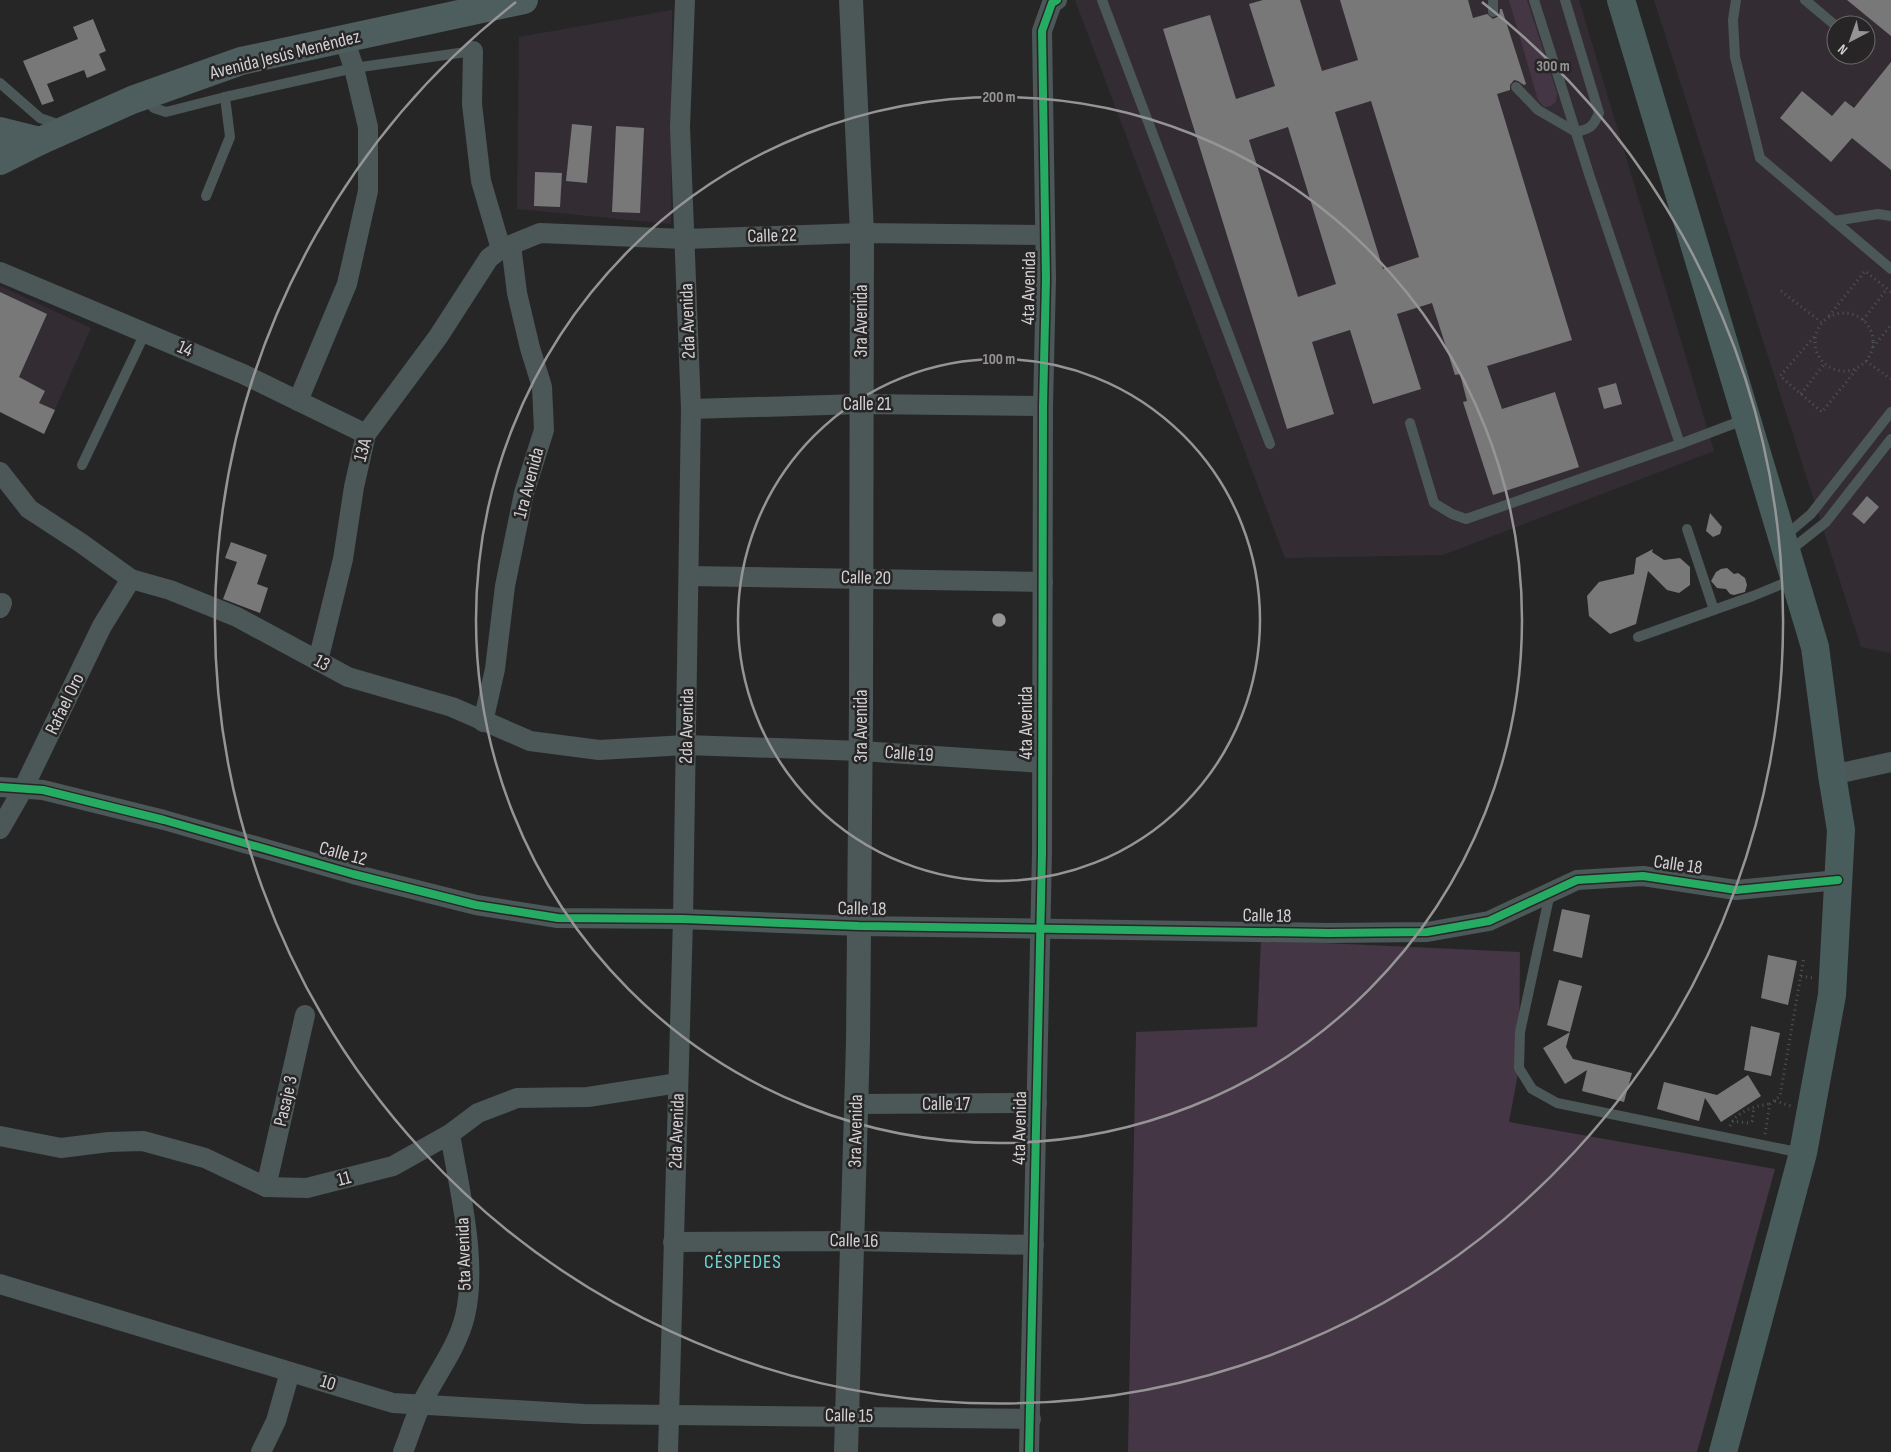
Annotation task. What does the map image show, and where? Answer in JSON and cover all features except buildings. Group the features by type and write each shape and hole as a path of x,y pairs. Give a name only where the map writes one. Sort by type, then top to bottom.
{"main road":[{"name":"Avenida Jesús Menéndez","path":"0,161 68,128 143,96 241,61 524,0"},
{"path":"1621,0 1815,647 1841,830 1832,995 1803,1153 1723,1452"},
{"path":"0,130 40,141"}],"street":[{"name":"2da Avenida","path":"668,1452 683,919 692,409 680,127 684,0"},
{"name":"3ra Avenida","path":"846,1452 856,1104 861,751 862,233 850,0"},
{"name":"4ta Avenida","path":"1029,1452 1042,853 1045,235 1042,31 1052,3 1057,0"},
{"path":"298,401 347,284 368,191 368,128 354,68 344,39"},
{"name":"1ra Avenida","path":"473,51 472,104 481,181 506,247 530,348 542,387 544,430 524,493 505,586 495,670 483,722"},
{"name":"Calle 22","path":"506,247 540,233 685,239 862,233 1045,235"},
{"name":"13A","path":"318,661 343,558 354,487 366,434 438,337 489,258 506,247"},
{"name":"14","path":"0,272 243,374 366,434"},
{"name":"Calle 21","path":"692,409 861,404 1043,406"},
{"name":"13","path":"0,472 29,509 131,579 170,590 237,618 348,677 452,708 530,741 599,750 686,745"},
{"name":"Calle 20","path":"690,576 1043,582"},
{"name":"Rafael Oro","path":"0,829 23,789 102,626 131,579"},
{"name":"Calle 19","path":"686,745 861,751 1042,763"},
{"path":"1832,775 1891,762"},
{"name":"Calle 12","path":"0,787 43,790 155,818 353,874 476,905 558,918 683,919"},
{"name":"Calle 18","path":"683,919 859,926 1329,933 1427,932 1490,921 1577,880 1643,876 1736,890 1838,880"},
{"name":"Pasaje 3","path":"266,1187 305,1015"},
{"name":"11","path":"0,1136 61,1148 109,1142 143,1141 205,1158 266,1187 307,1188 393,1166 450,1134 478,1113 517,1098 588,1097 678,1083"},
{"name":"Calle 17","path":"856,1104 1036,1103"},
{"name":"5ta Avenida","path":"403,1452 421,1405 452,1350 465,1316 469,1275 464,1217 450,1134"},
{"name":"Calle 16","path":"674,1242 853,1241 1034,1245"},
{"name":"10","path":"0,1284 393,1403 584,1414 668,1415"},
{"path":"260,1452 276,1421 290,1372"},
{"name":"Calle 15","path":"668,1415 1030,1419"}],"lane":[{"path":"1102,0 1270,444"},
{"path":"1493,0 1493,12"},
{"path":"1534,0 1680,444"},
{"path":"1516,88 1538,110 1576,132 1589,129 1595,122 1599,113 1565,0"},
{"path":"1736,0 1733,20 1735,57 1760,158 1891,269"},
{"path":"1805,0 1826,18"},
{"path":"143,96 154,108 166,112 354,68 473,51"},
{"path":"0,83 40,118 68,128"},
{"path":"206,196 230,137 225,97"},
{"path":"1834,221 1878,214 1891,216"},
{"path":"82,465 145,333"},
{"path":"1788,556 1812,514 1891,412"},
{"path":"1410,423 1434,503 1452,514 1466,519 1680,444 1747,418"},
{"path":"1638,637 1714,610 1788,556 1826,522 1891,439"},
{"path":"1687,529 1714,610"},
{"path":"1550,892 1520,1032 1520,1068 1532,1088 1557,1103 1803,1153"}],"path":[{"path":"1827,319 1865,271 1891,292"},
{"path":"1863,320 1887,289"},
{"path":"1781,291 1821,322"},
{"path":"1859,366 1822,412 1780,376 1815,336 1821,322 1834,314 1849,313 1863,320 1872,332 1873,348"},
{"path":"1815,336 1816,352 1824,364 1838,371 1854,370 1866,361 1873,348 1891,326"},
{"path":"1866,361 1891,379"},
{"path":"1801,394 1824,364"},
{"path":"1728,1130 1734,1118 1754,1106 1770,1104 1780,1096 1804,957"},
{"path":"1764,1139 1770,1104"},
{"path":"1732,1121 1748,1123 1752,1121 1754,1106"}],"shaded area":[{"path":"1075,0 1579,0 1714,451 1443,555 1285,558"},
{"path":"1509,0 1527,0 1557,93 1556,102 1551,106 1544,107 1538,100"},
{"path":"1654,0 1891,0 1891,653 1861,647"},
{"path":"672,10 671,224 517,209 519,37"},
{"path":"0,286 91,328 44,434 0,412"},
{"path":"1261,940 1520,952 1519,1068 1509,1122 1775,1169 1697,1452 1128,1452 1136,1032 1257,1027"}],"cycle path":[{"path":"1029,1452 1042,853 1043,406 1046,279 1042,31 1052,3 1057,0"},
{"path":"0,787 43,790 164,820 353,874 476,905 558,918 683,919 859,926 1329,933 1427,932 1489,921 1577,880 1643,876 1736,890 1838,880"}],"district":[{"name":"CÉSPEDES","path":"743,1262"}]}
